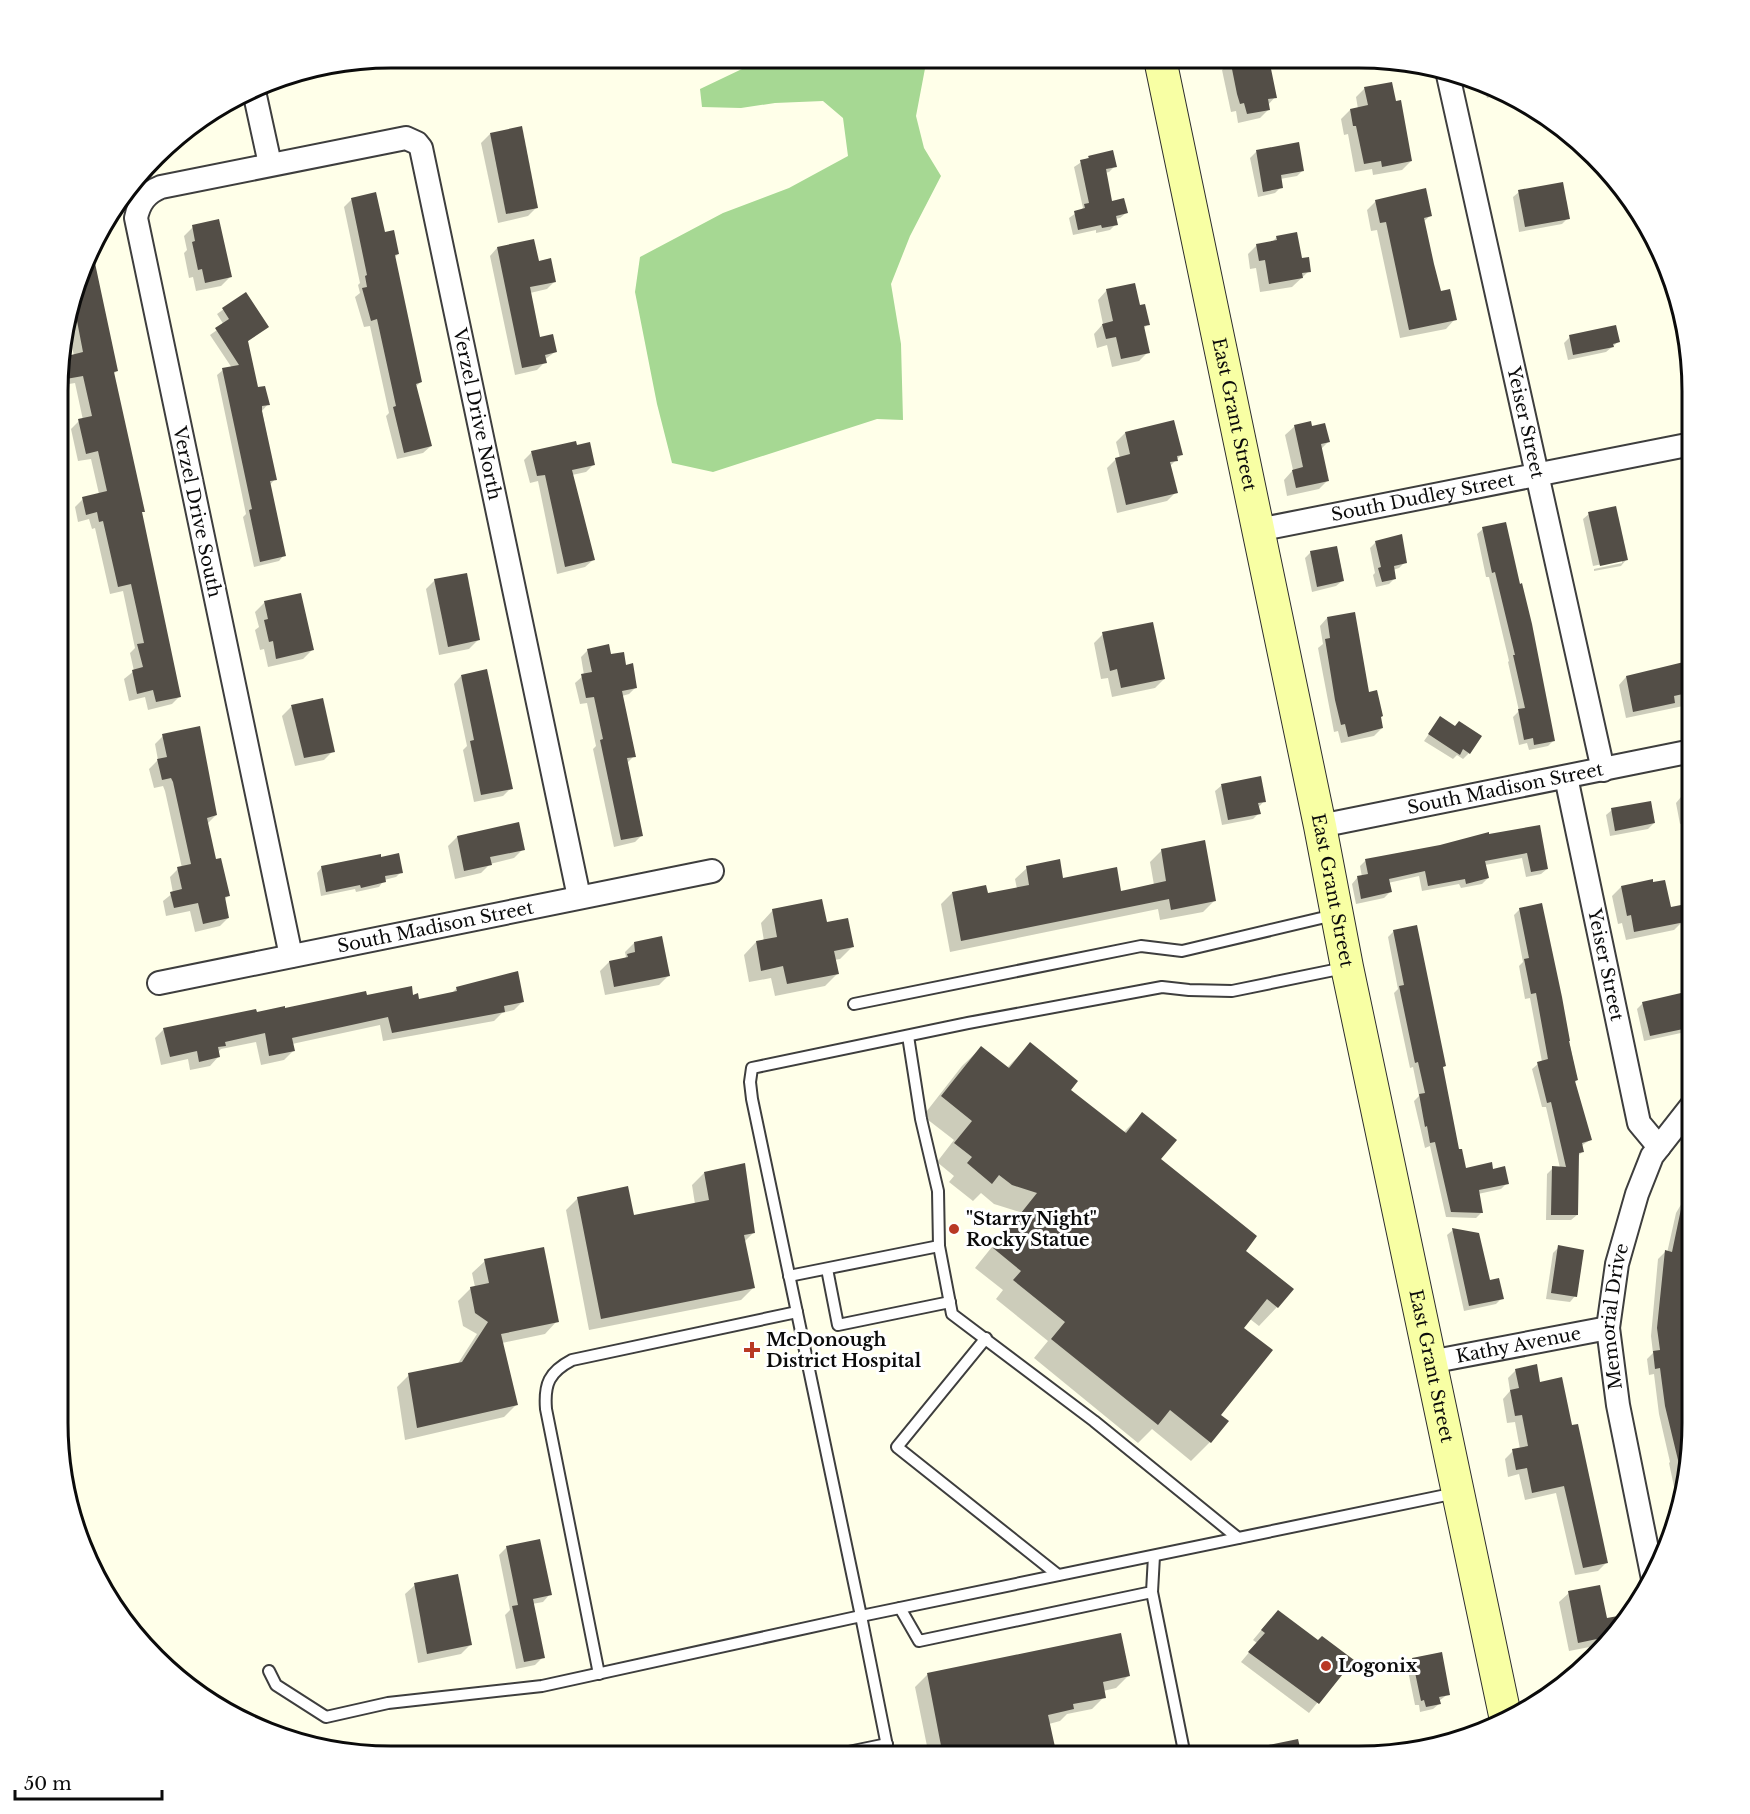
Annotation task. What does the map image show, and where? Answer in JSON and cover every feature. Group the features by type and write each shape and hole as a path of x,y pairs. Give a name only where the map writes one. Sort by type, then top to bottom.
{"main road":[{"name":"East Grant Street","path":"1162,67 1320,826 1347,967 1504,1712"}],"street":[{"name":"Yeiser Street","path":"1449,81 1603,770"},
{"path":"255,97 270,164"},
{"name":"Verzel Drive North","path":"270,164 406,138 417,143 421,148 579,897"},
{"name":"Verzel Drive South","path":"270,164 161,187 146,195 137,210 136,218 291,956"},
{"name":"South Dudley Street","path":"1258,530 1682,446"},
{"name":"South Madison Street","path":"1320,826 1682,753"},
{"name":"Yeiser Street","path":"1566,777 1639,1123 1659,1147"},
{"name":"South Madison Street","path":"159,983 712,871"},
{"name":"Memorial Drive","path":"1650,1564 1618,1405 1608,1328 1615,1274 1624,1232 1652,1156 1682,1118"},
{"name":"Kathy Avenue","path":"1430,1362 1608,1328"}],"lane":[{"path":"854,1004 1141,946 1182,951 1337,914"},
{"path":"877,1746 887,1744 752,1099 750,1082 752,1068 1162,987 1232,991 1347,967"},
{"path":"908,1036 921,1119 938,1191 939,1246 952,1314 1094,1421 1238,1538"},
{"path":"789,1276 939,1246"},
{"path":"827,1269 838,1325 950,1302"},
{"path":"599,1674 546,1409 544,1395 548,1381 558,1368 572,1360 797,1312"},
{"path":"986,1338 897,1447 1058,1575"},
{"path":"269,1671 276,1685 326,1717 388,1703 542,1686 861,1616 1459,1492"},
{"path":"1154,1556 1152,1592 1183,1746"},
{"path":"900,1608 919,1641 1152,1592"}],"green space":[{"path":"746,67 925,67 916,116 924,148 941,176 910,236 891,284 901,344 903,420 877,419 713,472 672,463 657,404 635,292 640,257 723,213 789,188 848,156 843,118 823,101 775,103 741,108 702,107 700,89"}],"building":[{"path":"1232,67 1271,67 1277,98 1268,99 1270,110 1247,114 1244,103 1240,104"},
{"path":"1392,82 1396,101 1401,100 1412,161 1382,167 1381,161 1364,164 1350,109 1368,105 1364,87"},
{"path":"522,126 538,208 506,214 490,133"},
{"path":"1299,142 1304,171 1281,175 1283,188 1263,192 1256,150"},
{"path":"1113,150 1117,167 1106,169 1112,201 1124,198 1128,213 1116,216 1118,225 1102,228 1101,225 1078,230 1074,211 1085,208 1084,204 1089,203 1080,160"},
{"path":"1563,182 1570,219 1525,227 1518,190"},
{"path":"1426,188 1432,216 1424,218 1434,264 1441,291 1450,289 1457,320 1409,330 1386,222 1380,223 1375,200"},
{"path":"376,192 385,232 394,230 399,254 395,255 422,382 416,384 432,446 404,453 377,319 371,321 362,288 367,287 365,276 367,275 351,198"},
{"path":"219,219 232,277 205,283 202,269 198,270 192,242 195,241 192,225"},
{"path":"1297,232 1302,258 1309,257 1311,272 1302,273 1303,278 1269,284 1265,260 1259,261 1256,244 1277,240 1276,236"},
{"path":"534,239 539,261 551,258 556,282 530,287 540,337 553,334 557,352 545,355 547,363 522,368 497,247"},
{"path":"95,261 118,371 114,372 145,512 142,512 181,697 156,702 153,690 137,694 132,670 143,667 137,644 144,643 131,584 118,587 103,521 99,522 97,512 86,515 82,497 107,491 98,451 86,454 78,419 92,416 83,376 68,379 69,355 83,352 76,318"},
{"path":"1135,283 1140,305 1145,304 1150,325 1144,326 1150,353 1121,359 1116,337 1106,339 1102,324 1113,321 1106,289"},
{"path":"246,292 269,327 248,341 258,387 265,386 270,405 262,406 262,411 277,480 270,481 286,556 260,562 249,510 252,509 222,368 239,365 215,328 229,319 222,308"},
{"path":"1616,325 1620,342 1613,344 1614,347 1573,355 1569,335"},
{"path":"1174,420 1183,455 1177,456 1178,461 1170,462 1178,493 1126,505 1115,458 1130,454 1125,432"},
{"path":"1311,421 1312,426 1325,423 1330,442 1321,444 1329,481 1296,488 1292,470 1303,467 1294,425"},
{"path":"576,441 577,445 590,442 595,465 572,470 595,560 565,567 545,475 537,476 531,451"},
{"path":"1616,506 1628,560 1600,566 1588,512"},
{"path":"1506,522 1532,624 1555,741 1534,745 1533,738 1524,740 1518,709 1525,708 1513,655 1515,655 1495,572 1492,573 1482,527"},
{"path":"1402,534 1407,563 1394,566 1396,579 1382,582 1375,541"},
{"path":"1337,546 1344,581 1317,587 1310,551"},
{"path":"467,573 480,640 448,647 434,579"},
{"path":"301,593 314,650 276,659 273,641 269,642 264,620 268,619 264,601"},
{"path":"1355,612 1369,692 1377,690 1383,716 1381,717 1383,728 1348,737 1345,724 1341,725 1335,700 1325,639 1330,638 1327,617"},
{"path":"1153,622 1165,679 1121,688 1117,669 1110,671 1102,632"},
{"path":"609,644 611,654 624,652 626,665 633,663 637,688 622,691 636,757 627,758 643,836 621,840 600,740 603,739 594,697 586,698 581,674 592,672 587,649"},
{"path":"1682,662 1682,694 1674,696 1675,703 1633,712 1626,676"},
{"path":"487,669 513,789 481,795 470,741 474,740 461,675"},
{"path":"323,698 335,752 304,758 291,705"},
{"path":"1440,716 1455,726 1459,721 1482,736 1470,754 1463,749 1460,755 1428,734"},
{"path":"200,726 217,815 207,818 216,859 221,858 230,896 225,897 229,918 203,924 198,903 174,908 170,892 182,889 177,867 191,864 173,782 171,778 162,780 157,759 167,757 162,734"},
{"path":"1261,776 1266,802 1258,803 1261,814 1228,820 1221,784"},
{"path":"1651,801 1655,823 1615,831 1611,808"},
{"path":"519,822 525,850 490,857 492,865 464,871 457,836"},
{"path":"1540,825 1548,869 1531,872 1527,853 1485,861 1489,878 1466,884 1465,879 1428,886 1425,871 1389,879 1392,892 1361,899 1357,876 1368,874 1365,859 1440,845 1489,832 1489,834"},
{"path":"1205,840 1216,901 1171,910 1169,899 961,941 952,892 986,885 988,893 1029,885 1026,866 1060,859 1063,878 1117,867 1121,891 1166,881 1161,849"},
{"path":"399,853 403,873 385,876 386,882 361,888 360,885 326,892 321,866 381,854 381,857"},
{"path":"1653,879 1653,882 1665,880 1671,907 1681,905 1682,923 1634,932 1631,915 1627,916 1621,886"},
{"path":"822,899 827,922 848,918 854,947 834,951 839,974 787,984 783,966 761,971 756,941 777,937 772,909"},
{"path":"1542,903 1578,1080 1575,1081 1592,1140 1582,1143 1584,1152 1579,1153 1578,1215 1551,1215 1552,1166 1566,1167 1551,1102 1547,1103 1537,1062 1548,1059 1536,993 1531,994 1524,959 1529,958 1519,908"},
{"path":"1417,925 1446,1066 1443,1067 1459,1149 1462,1149 1466,1168 1492,1162 1493,1169 1505,1166 1509,1184 1479,1190 1483,1213 1451,1212 1435,1142 1430,1143 1427,1126 1425,1127 1419,1094 1425,1093 1418,1062 1415,1063 1399,986 1404,985 1393,930"},
{"path":"662,936 670,976 614,987 609,961 628,957 627,954 635,952 634,942"},
{"path":"518,971 524,1002 504,1006 505,1012 392,1033 388,1017 292,1038 295,1051 269,1056 265,1033 225,1042 226,1046 218,1047 220,1057 199,1062 197,1051 170,1057 163,1028 256,1009 257,1012 285,1006 285,1008 366,991 367,995 412,986 413,995 418,993 419,999 457,991 456,987"},
{"path":"1681,993 1682,1029 1650,1036 1642,1002"},
{"path":"1030,1042 1078,1081 1071,1090 1126,1133 1142,1112 1177,1140 1161,1159 1257,1236 1246,1251 1294,1289 1278,1308 1267,1299 1244,1328 1273,1350 1221,1415 1229,1421 1211,1443 1170,1410 1158,1425 1051,1339 1065,1322 1013,1280 1021,1271 993,1248 1037,1193 1012,1185 999,1175 992,1184 967,1163 972,1157 954,1143 972,1121 941,1096 981,1046 1009,1068"},
{"path":"745,1163 755,1233 744,1235 755,1288 601,1319 577,1197 628,1186 634,1215 709,1200 704,1172"},
{"path":"1682,1204 1682,1445 1680,1467 1665,1406 1660,1368 1655,1369 1653,1351 1660,1350 1657,1328 1665,1250 1672,1252"},
{"path":"1452,1228 1479,1233 1490,1280 1499,1278 1504,1299 1469,1306"},
{"path":"1558,1245 1584,1250 1577,1297 1551,1293"},
{"path":"544,1247 559,1322 501,1334 518,1405 417,1428 408,1373 462,1362 488,1322 475,1313 470,1287 489,1283 484,1259"},
{"path":"1537,1364 1540,1382 1562,1377 1572,1425 1578,1424 1608,1563 1583,1568 1564,1486 1532,1493 1527,1468 1516,1470 1512,1449 1528,1446 1522,1415 1515,1416 1510,1390 1519,1388 1515,1369"},
{"path":"540,1539 552,1595 533,1599 545,1658 524,1662 512,1606 518,1605 506,1546"},
{"path":"458,1574 472,1645 427,1654 414,1583"},
{"path":"1600,1585 1607,1618 1618,1617 1600,1638 1578,1643 1568,1591"},
{"path":"1278,1610 1318,1640 1322,1636 1354,1660 1319,1704 1248,1652 1265,1633 1261,1630"},
{"path":"1121,1633 1130,1676 1103,1682 1106,1698 1073,1704 1074,1709 1048,1715 1055,1746 941,1746 927,1673"},
{"path":"1442,1652 1450,1695 1439,1697 1441,1704 1426,1707 1424,1700 1421,1701 1412,1658"},
{"path":"1298,1739 1300,1746 1264,1746"}],"place":[{"name":"\"Starry Night\" Rocky Statue","path":"954,1229"},
{"name":"McDonough District Hospital","path":"752,1350"},
{"name":"Logonix","path":"1326,1666"}]}
